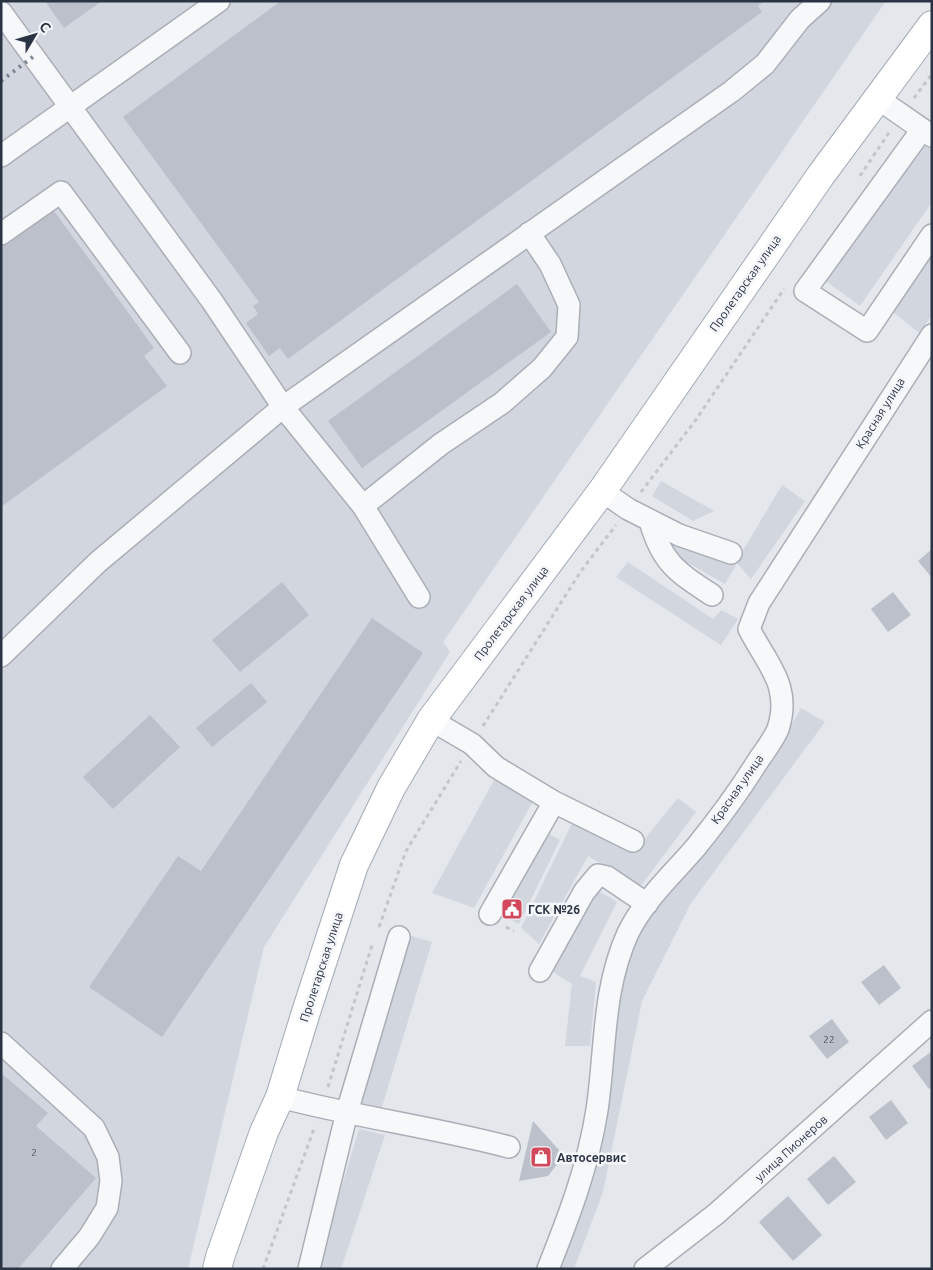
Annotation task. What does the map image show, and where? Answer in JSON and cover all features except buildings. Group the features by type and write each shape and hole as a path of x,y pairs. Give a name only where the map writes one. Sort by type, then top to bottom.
{"main road":[{"name":"Пролетарская улица","path":"218,1269 220,1257 264,1132 280,1097 354,865 391,788 431,720 602,491 821,174 932,25"}],"street":[{"path":"1,156 219,1"},
{"path":"1,656 98,562 283,407 732,91 765,64 796,10 820,1"},
{"path":"1,12 212,301 283,407 363,506 419,597"},
{"path":"877,98 926,133 805,291 867,331 932,235"},
{"path":"1,234 61,192 180,353"},
{"path":"363,506 441,444 502,403 542,368 567,337 569,305 550,264 529,233"},
{"name":"Красная улица","path":"548,1269 580,1186 597,1110 603,1031 612,976 629,932 647,904 727,806 777,730 783,702 776,673 761,652 749,629 759,603 925,356 932,335"},
{"path":"602,491 628,509 678,536 731,552"},
{"path":"650,521 656,540 668,564 712,595"},
{"path":"431,720 472,744 496,767 554,802 633,841"},
{"path":"490,914 554,802"},
{"path":"540,971 584,892 598,876 607,877 647,904"},
{"path":"309,1269 347,1112 399,936"},
{"name":"улица Пионеров","path":"645,1269 716,1214 787,1154 932,1021"},
{"path":"1,1043 94,1128 108,1157 111,1181 107,1208 89,1237 62,1269"},
{"path":"280,1097 321,1108 464,1135 508,1147"}],"path":[{"path":"856,182 900,116 932,74"},
{"path":"377,931 406,851 581,571 695,421 789,281"},
{"path":"263,1269 321,1108 374,940"}],"shaded area":[{"path":"1,1 886,1 443,642 450,652 264,947 188,1269 1,1269"},
{"path":"923,140 932,146 932,202 860,306 823,279"},
{"path":"932,244 932,315 919,333 888,308"},
{"path":"661,481 714,511 693,521 652,496"},
{"path":"782,485 805,501 751,579 736,562"},
{"path":"677,539 736,565 725,584 672,554"},
{"path":"628,562 713,619 721,610 738,619 721,645 616,577"},
{"path":"801,708 825,722 691,903 642,1001 603,1192 574,1269 556,1269 617,995 639,931 769,766"},
{"path":"498,773 536,796 474,908 432,893"},
{"name":"ГСК №26","path":"678,798 696,812 640,887 588,856 539,944 521,928 575,817 635,851"},
{"name":"ГСК №26","path":"542,830 560,840 519,924 496,912"},
{"name":"ГСК №26","path":"597,890 617,902 580,976 596,982 590,1046 565,1046 572,984 553,972"},
{"path":"408,935 432,942 381,1110 355,1104"},
{"path":"359,1129 385,1135 341,1269 317,1269"}],"railway":[{"path":"1,81 34,56"}],"place":[{"name":"ГСК №26","path":"512,909"},
{"name":"Автосервис","path":"541,1157"}]}
